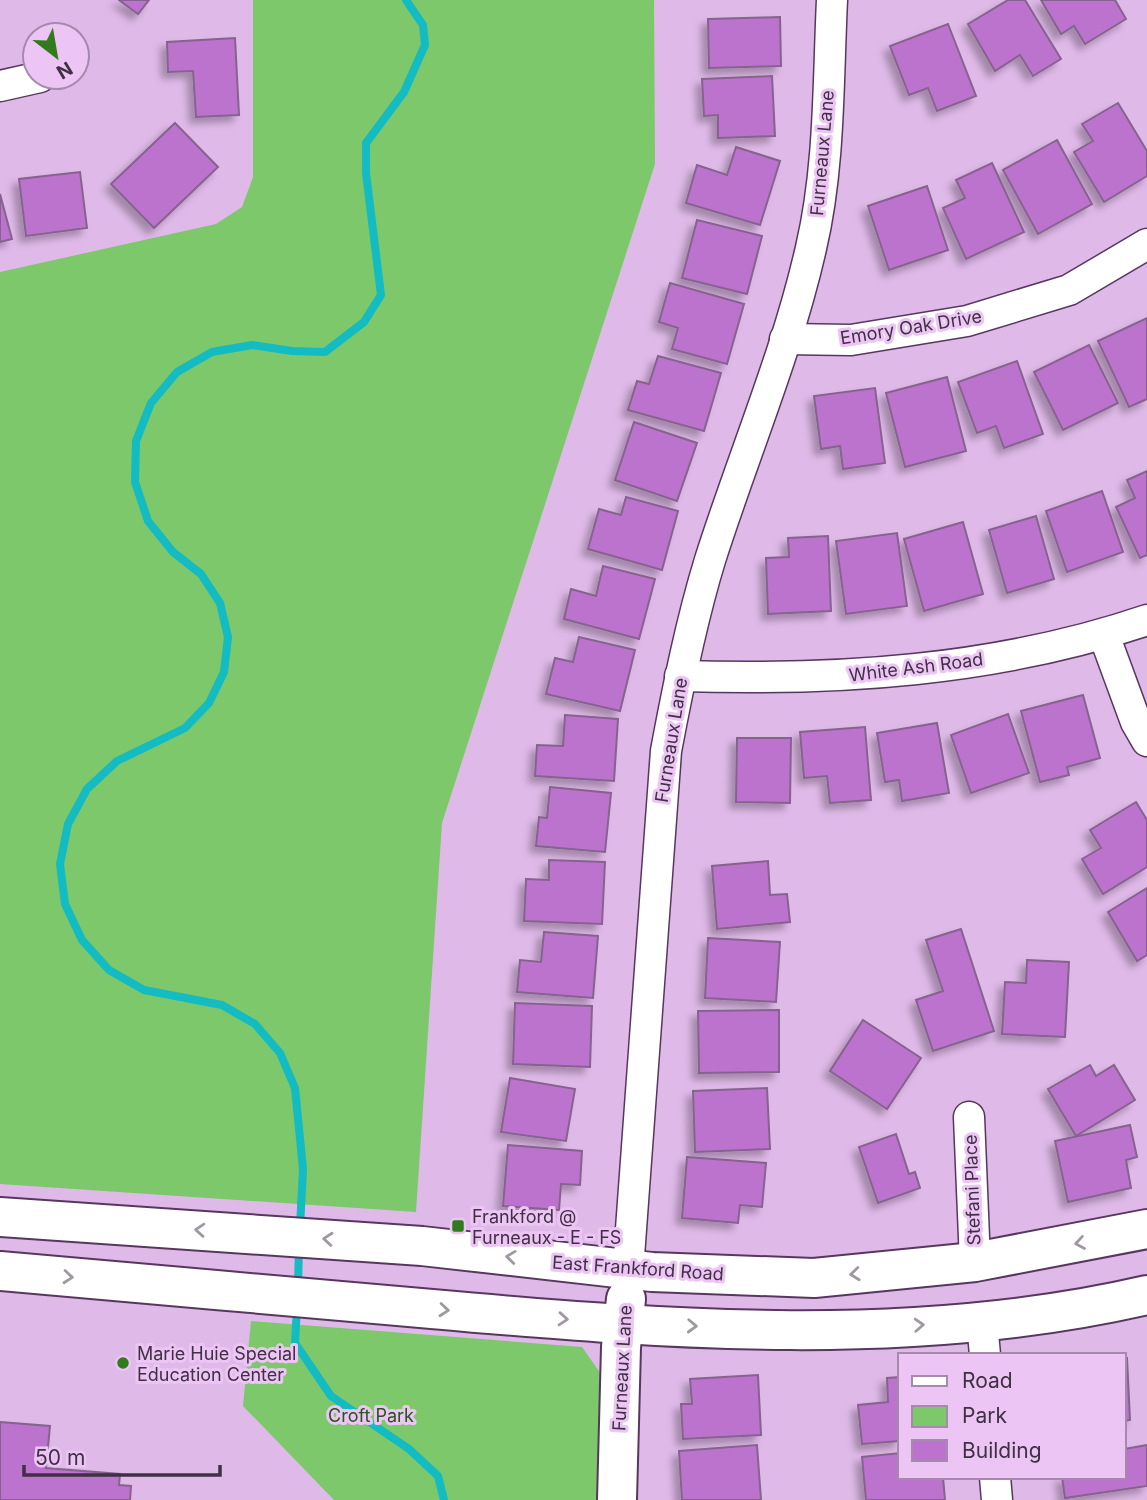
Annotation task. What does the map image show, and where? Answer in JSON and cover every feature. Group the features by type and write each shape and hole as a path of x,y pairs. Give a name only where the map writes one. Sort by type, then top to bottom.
{"main road":[{"name":"East Frankford Road","path":"0,1217 389,1244 628,1270 814,1278 975,1262 1147,1229"},
{"name":"Furneaux Lane","path":"617,1500 628,1270"},
{"path":"0,1271 624,1324 984,1338 1142,1290"}],"street":[{"name":"Furneaux Lane","path":"628,1270 658,830 666,751 680,676 710,562 786,339 812,247 824,168 832,0"},
{"path":"0,86 21,81"},
{"name":"Emory Oak Drive","path":"786,339 851,340 967,321 1069,290 1147,244"},
{"name":"White Ash Road","path":"680,676 859,675 975,662 1104,635 1147,620"},
{"path":"1104,635 1136,722 1147,741"},
{"name":"Stefani Place","path":"969,1117 975,1262"},
{"path":"995,1479 997,1500"}],"green space":[{"path":"253,0 654,0 655,164 442,823 416,1212 0,1184 0,272 216,224 242,207 253,177"},
{"name":"Croft Park","path":"251,1321 582,1347 601,1374 599,1500 334,1500 243,1406"}],"building":[{"path":"119,0 149,0 138,14"},
{"path":"1008,0 1025,0 1061,59 1033,76 1020,55 995,71 968,24"},
{"path":"1041,0 1115,0 1126,19 1085,44 1074,26 1061,34"},
{"path":"780,17 781,66 709,68 708,19"},
{"path":"948,24 976,96 937,111 928,88 909,95 890,46"},
{"path":"235,38 239,115 196,117 193,71 168,72 167,42"},
{"path":"772,76 775,136 718,138 718,115 704,116 702,79"},
{"path":"1118,103 1147,151 1147,176 1104,202 1074,152 1093,141 1082,124"},
{"path":"175,123 218,167 154,228 111,184"},
{"path":"1057,140 1092,204 1038,234 1003,170"},
{"path":"736,147 780,161 760,225 686,203 697,165 727,175"},
{"path":"992,163 1024,232 966,259 943,208 965,198 956,180"},
{"path":"80,172 87,228 26,236 19,179"},
{"path":"927,186 948,250 889,270 868,206"},
{"path":"0,194 12,239 0,242"},
{"path":"697,220 762,236 747,294 682,278"},
{"path":"670,283 744,304 727,364 672,349 678,328 659,322"},
{"path":"1147,318 1147,399 1129,407 1098,341"},
{"path":"1089,345 1118,403 1063,430 1034,372"},
{"path":"658,356 721,373 704,431 628,410 637,381 649,384"},
{"path":"1017,361 1043,434 1004,448 996,426 977,433 958,382"},
{"path":"947,377 966,451 905,467 886,393"},
{"path":"875,388 885,463 843,469 840,446 821,449 814,396"},
{"path":"634,422 697,443 677,501 615,480"},
{"path":"1147,471 1147,555 1140,558 1116,507 1135,498 1127,480"},
{"path":"1102,491 1123,552 1067,572 1046,511"},
{"path":"626,497 678,511 662,570 588,549 599,509 621,515"},
{"path":"1036,516 1054,579 1007,593 989,530"},
{"path":"963,522 983,594 924,611 904,539"},
{"path":"897,533 907,606 846,614 836,541"},
{"path":"828,536 831,611 768,614 766,558 789,557 788,538"},
{"path":"603,566 655,579 639,639 564,619 571,589 596,596"},
{"path":"579,637 635,650 620,711 546,694 555,658 573,662"},
{"path":"1083,695 1100,758 1067,767 1069,775 1040,782 1021,711"},
{"path":"1008,714 1029,773 971,793 951,735"},
{"path":"565,715 618,719 614,781 535,776 537,745 563,746"},
{"path":"937,723 949,793 902,801 899,780 885,782 877,733"},
{"path":"865,727 871,800 830,803 827,776 804,778 800,732"},
{"path":"737,738 791,738 790,803 736,802"},
{"path":"550,787 611,793 605,852 536,846 539,817 547,818"},
{"path":"1136,802 1147,820 1147,867 1103,894 1082,859 1101,848 1090,830"},
{"path":"549,860 605,862 602,924 524,921 526,879 549,880"},
{"path":"768,861 770,895 787,894 790,922 717,929 712,866"},
{"path":"1147,888 1147,955 1137,961 1108,912"},
{"path":"961,929 994,1031 933,1051 916,1000 943,991 926,940"},
{"path":"544,932 598,936 593,998 517,992 520,960 541,962"},
{"path":"708,938 780,942 776,1002 705,998"},
{"path":"1027,960 1069,962 1065,1037 1002,1034 1005,982 1026,983"},
{"path":"515,1003 592,1006 590,1067 513,1064"},
{"path":"779,1010 779,1072 699,1073 698,1011"},
{"path":"863,1020 921,1058 887,1109 830,1071"},
{"path":"1090,1065 1096,1076 1114,1065 1135,1100 1076,1136 1048,1089"},
{"path":"510,1078 575,1089 566,1141 501,1132"},
{"path":"767,1088 770,1149 695,1152 693,1091"},
{"path":"1130,1125 1137,1157 1126,1160 1131,1188 1068,1202 1055,1141"},
{"path":"896,1134 909,1174 915,1172 920,1188 878,1203 859,1147"},
{"path":"508,1145 582,1151 580,1185 561,1184 559,1210 503,1206"},
{"path":"687,1157 766,1163 762,1207 740,1205 738,1223 682,1218"},
{"path":"1126,1358 1130,1420 1126,1421"},
{"path":"758,1375 761,1435 683,1439 681,1404 692,1404 690,1379"},
{"path":"898,1377 898,1441 862,1444 858,1405 888,1402 887,1378"},
{"path":"0,1422 50,1426 46,1468 120,1474 119,1485 131,1486 130,1500 0,1500"},
{"path":"757,1445 761,1500 682,1500 679,1451"},
{"path":"1147,1445 1147,1486 1065,1498 1062,1479 1126,1479 1126,1449"},
{"path":"898,1453 898,1479 943,1479 945,1500 866,1500 862,1457"}],"waterway":[{"path":"300,1227 303,1169 295,1088 280,1053 255,1024 222,1005 144,990 109,970 82,940 65,904 60,864 68,824 87,789 117,761 185,728 209,703 224,672 228,637 220,603 201,574 173,552 148,521 135,482 136,441 151,403 177,372 212,352 252,345 292,351 325,352 364,322 381,295 366,173 366,143 404,92 425,45 423,25 406,0"},
{"path":"298,1286 299,1247"},
{"path":"297,1306 295,1343 331,1396 409,1449 438,1476 444,1500"}],"place":[{"name":"Frankford @ Furneaux - E - FS","path":"458,1226"},
{"name":"Marie Huie Special Education Center","path":"123,1363"}]}
